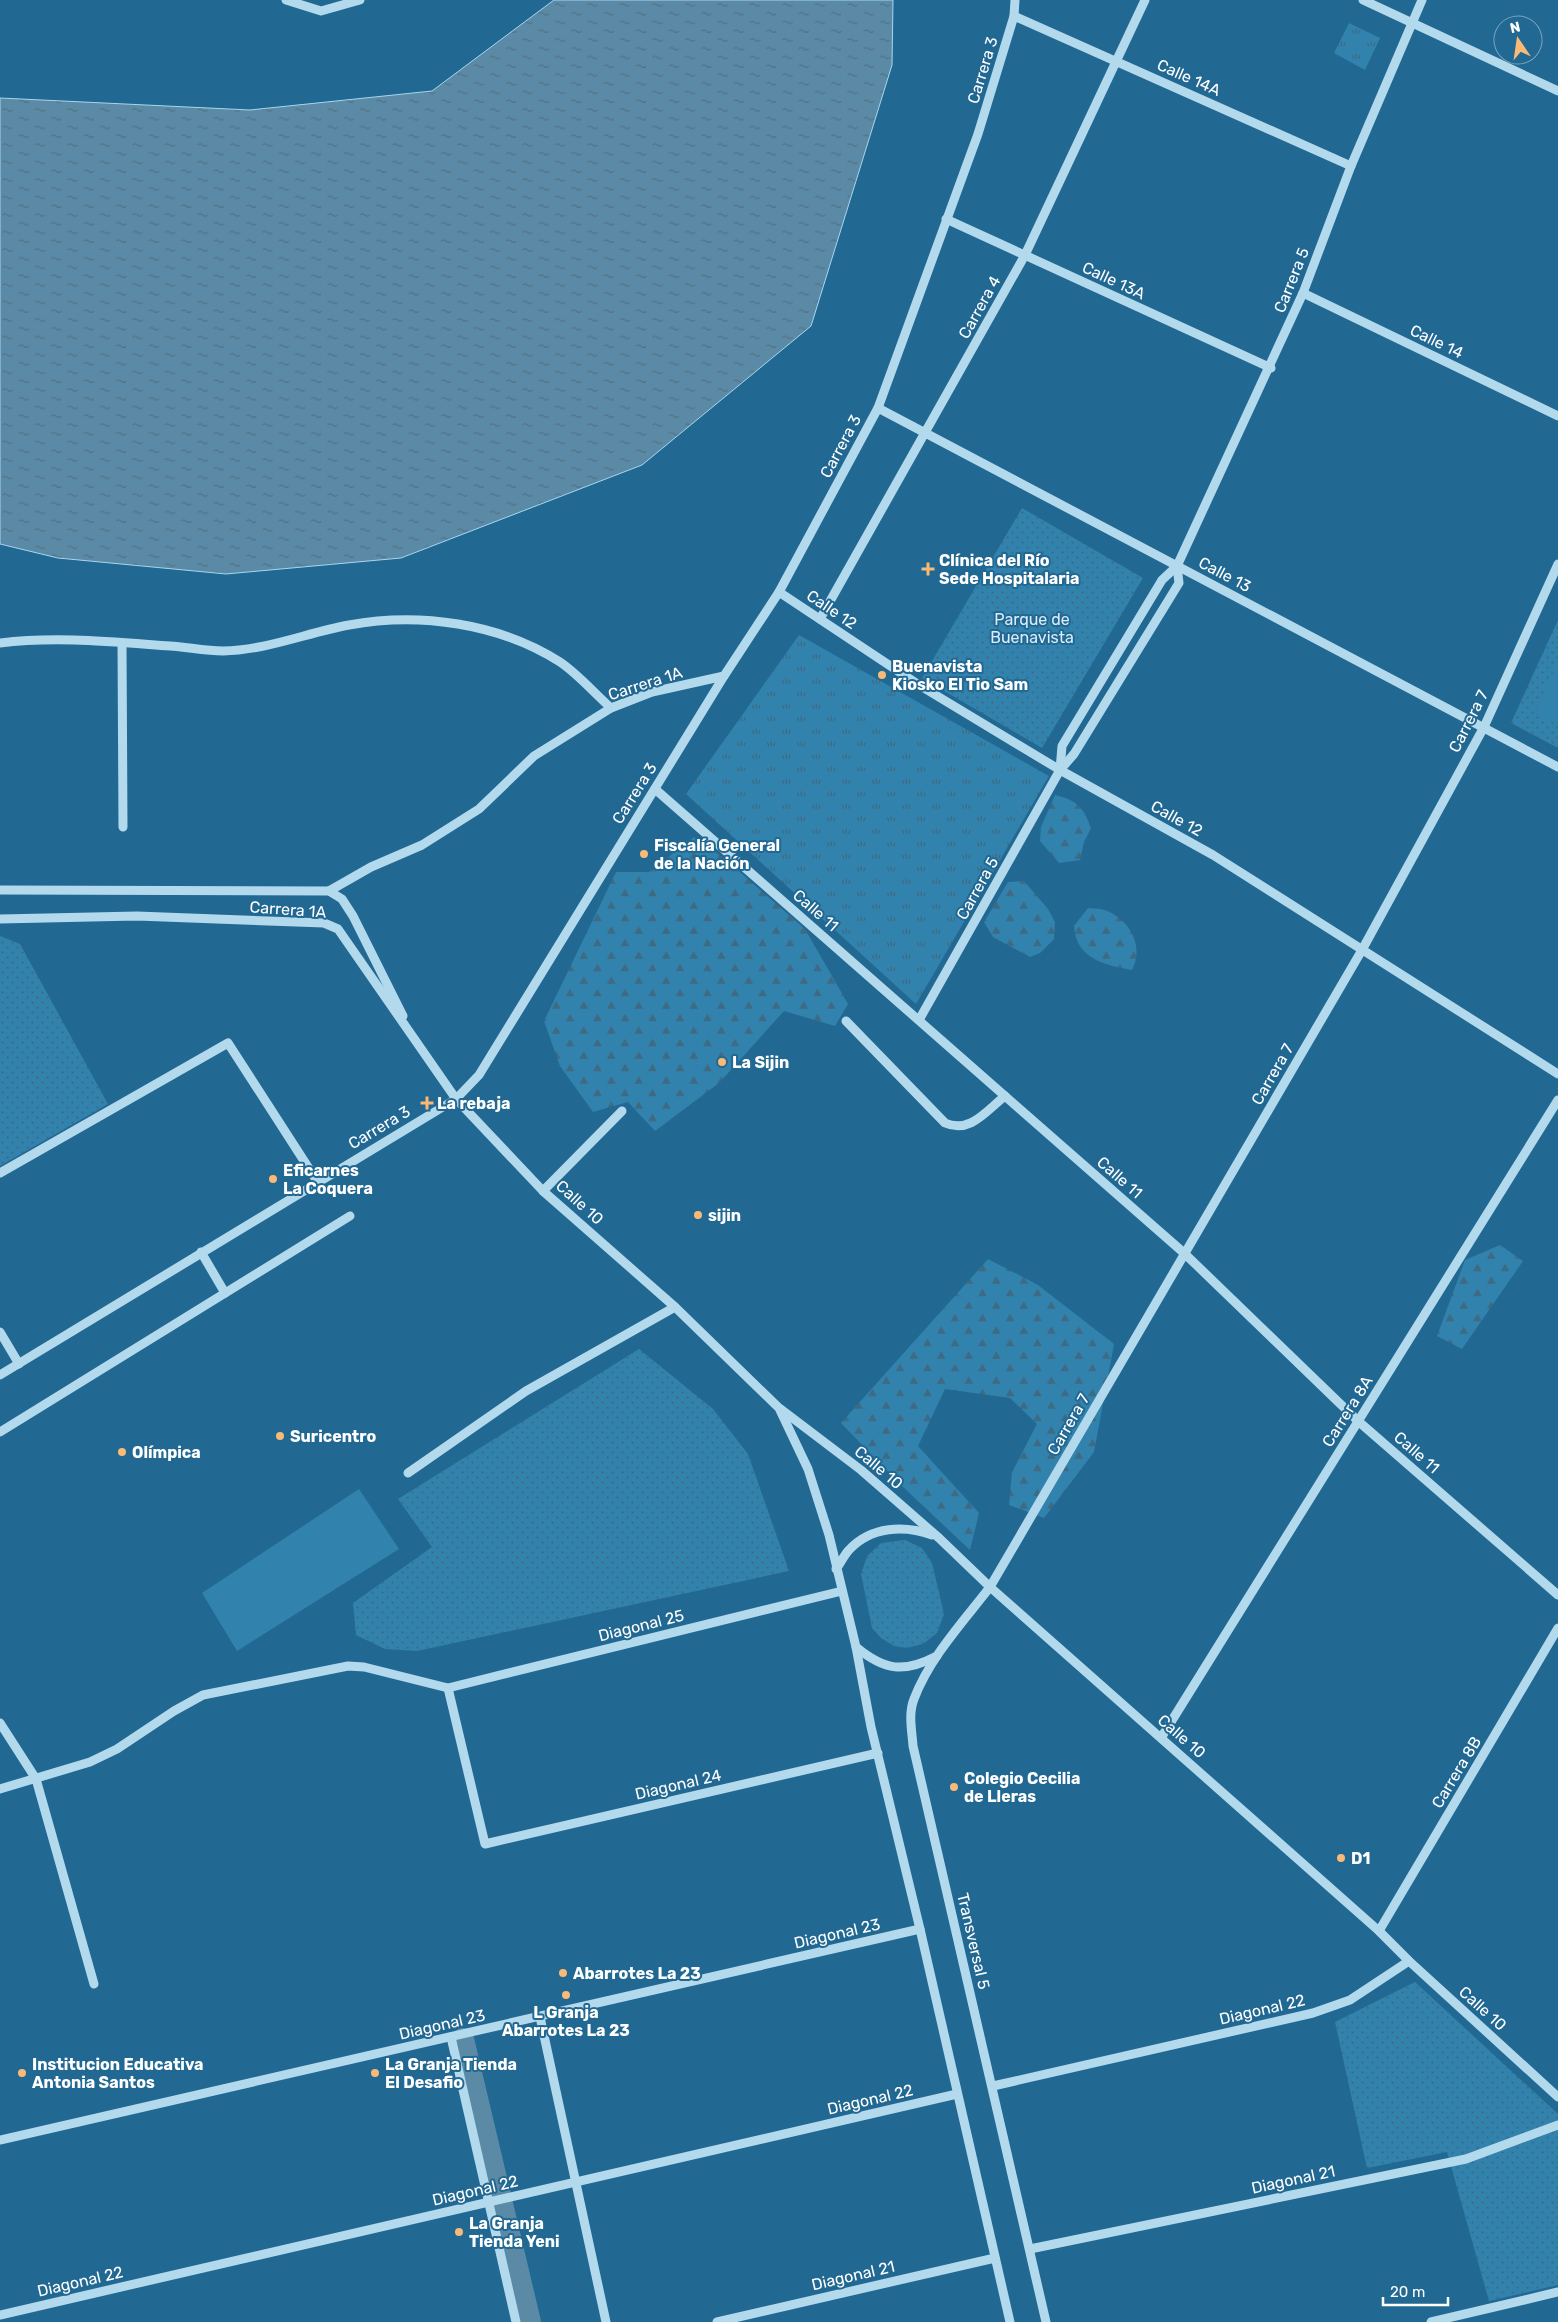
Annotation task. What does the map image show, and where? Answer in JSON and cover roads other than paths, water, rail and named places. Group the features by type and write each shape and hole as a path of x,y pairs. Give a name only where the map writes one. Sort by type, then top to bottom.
{"street":[{"path":"286,0 321,11 360,0"},
{"name":"Carrera 3","path":"0,1375 317,1181 456,1099 480,1075 724,676 779,592 878,408 978,134 1014,16 1015,0"},
{"name":"Carrera 4","path":"820,620 1025,255 1145,0"},
{"path":"1363,0 1558,91"},
{"name":"Carrera 5","path":"1060,770 1062,746 1162,580 1177,566 1303,293 1351,166 1422,0"},
{"name":"Calle 14A","path":"1014,16 1351,166"},
{"name":"Calle 13A","path":"946,219 1270,368"},
{"name":"Calle 14","path":"1303,293 1558,416"},
{"name":"Calle 13","path":"878,408 1558,767"},
{"name":"Carrera 7","path":"990,1587 1362,950 1484,727 1558,564"},
{"name":"Carrera 5","path":"919,1020 1060,770 1074,754 1179,583 1177,566"},
{"name":"Calle 12","path":"779,592 919,685 1060,770 1214,855 1558,1074"},
{"path":"0,643 25,640 122,643 222,651 263,647 347,625 380,620 418,620 485,629 537,649 561,663 611,708"},
{"path":"122,643 123,827"},
{"name":"Carrera 1A","path":"0,890 329,891 371,867 422,845 479,809 534,756 611,708 652,692 724,676"},
{"name":"Calle 11","path":"655,789 1184,1253 1358,1422 1558,1595"},
{"name":"Carrera 1A","path":"329,891 342,899 353,916 418,1048"},
{"name":"Carrera 1A","path":"0,919 137,916 324,923 338,930 418,1048"},
{"path":"846,1021 945,1123 955,1127 968,1126 1005,1096"},
{"path":"0,1173 228,1044 317,1181"},
{"name":"Calle 10","path":"418,1048 456,1099 544,1191 675,1307 778,1407 861,1470 939,1538 990,1587 1379,1930 1409,1961 1558,2097"},
{"name":"Carrera 8A","path":"1162,1738 1558,1100"},
{"path":"544,1191 622,1111"},
{"path":"0,1432 350,1216"},
{"path":"201,1252 226,1293"},
{"path":"408,1473 526,1391 675,1307"},
{"path":"0,1332 19,1364"},
{"name":"Calle 10","path":"778,1407 795,1438 814,1485 829,1535 856,1647"},
{"path":"836,1569 850,1549 869,1535 892,1528 916,1529 939,1538"},
{"name":"Transversal 5","path":"990,1587 937,1656 913,1701 910,1722 913,1746 1046,2322"},
{"name":"Diagonal 25","path":"448,1688 842,1591"},
{"name":"Carrera 8B","path":"1379,1930 1558,1628"},
{"path":"856,1647 873,1661 895,1668 917,1666 937,1656"},
{"path":"856,1647 878,1753 1010,2322"},
{"path":"0,1789 36,1780 90,1762 117,1749 174,1711 203,1695 348,1666 364,1667 448,1688"},
{"name":"Diagonal 24","path":"448,1688 485,1844 878,1753"},
{"path":"0,1723 36,1780 94,1984"},
{"name":"Diagonal 23","path":"0,2140 920,1929"},
{"name":"Diagonal 22","path":"993,2086 1313,2013 1350,2000 1409,1961"},
{"path":"540,2016 606,2322"},
{"path":"451,2037 495,2201 516,2322"},
{"name":"Diagonal 22","path":"0,2315 957,2094"},
{"name":"Diagonal 21","path":"1030,2249 1466,2159 1558,2125"},
{"name":"Diagonal 21","path":"717,2322 995,2258"},
{"path":"1432,2322 1558,2292"}],"water":[{"path":"554,0 893,0 892,65 811,326 642,465 401,558 226,574 58,558 0,544 0,98 250,110 432,91"}],"waterway":[{"path":"463,2039 530,2322"}],"place":[{"name":"Clínica del Río Sede Hospitalaria","path":"928,569"},
{"name":"Buenavista Kiosko El Tio Sam","path":"882,675"},
{"name":"Fiscalía General de la Nación","path":"644,854"},
{"name":"La Sijin","path":"722,1062"},
{"name":"La rebaja","path":"427,1103"},
{"name":"Eficarnes La Coquera","path":"273,1179"},
{"name":"sijin","path":"698,1215"},
{"name":"Suricentro","path":"280,1436"},
{"name":"Olímpica","path":"122,1452"},
{"name":"Colegio Cecilia de Lleras","path":"954,1787"},
{"name":"D1","path":"1341,1858"},
{"name":"Abarrotes La 23","path":"563,1973"},
{"name":"L Granja Abarrotes La 23","path":"566,1995"},
{"name":"Institucion Educativa Antonia Santos","path":"22,2073"},
{"name":"La Granja Tienda El Desafio","path":"375,2073"},
{"name":"La Granja Tienda Yeni","path":"459,2232"}],"park label":[{"name":"Parque de Buenavista","path":"1032,628"}]}
